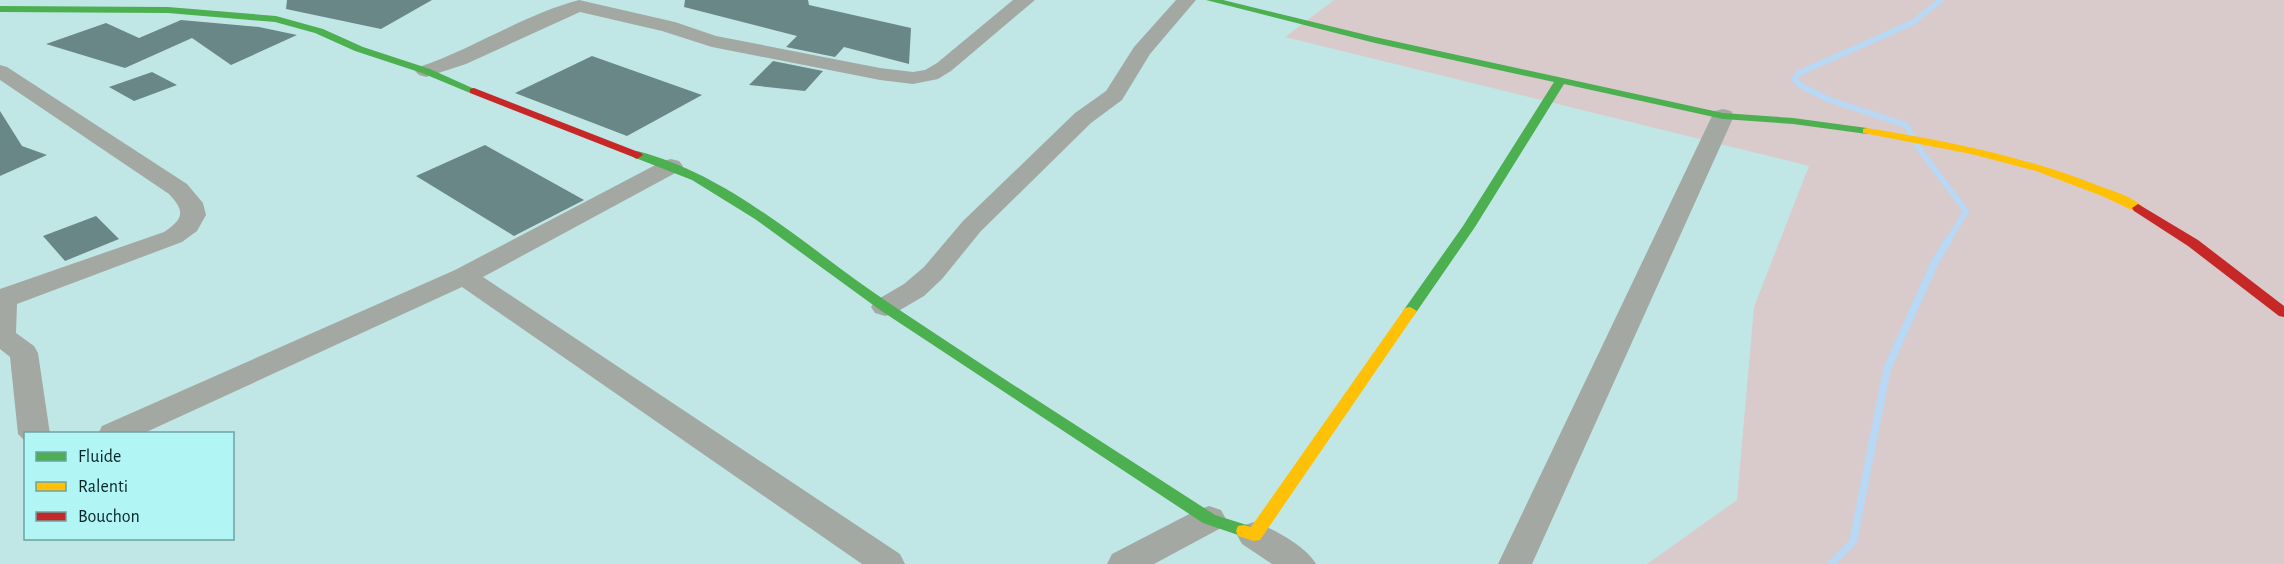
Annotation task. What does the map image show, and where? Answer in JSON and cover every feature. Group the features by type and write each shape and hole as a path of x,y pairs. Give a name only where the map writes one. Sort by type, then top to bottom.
{"street":[{"path":"426,71 459,60 565,10 579,6 668,26 711,40 880,74 913,78 931,75 944,67 1025,0"},
{"path":"885,307 914,290 933,273 972,226 1083,118 1114,95 1141,51 1186,0"},
{"path":"1211,0 1375,40 1723,116 1772,119 1928,141 2057,173 2136,207 2174,230 2284,313"},
{"path":"0,9 168,10 276,19 319,31 359,49 426,71 549,122 671,166 696,177 759,216 885,307 1209,519 1254,535 1299,564"},
{"path":"0,71 178,189 192,201 195,216 189,227 173,237 10,295 3,302 1,336 24,353 34,432"},
{"path":"1254,535 1469,227 1561,80"},
{"path":"1515,564 1723,116"},
{"path":"117,432 464,276 671,166"},
{"path":"464,276 888,564"},
{"path":"1124,564 1209,519"}],"shaded area":[{"path":"1334,0 2284,0 2284,564 1647,564 1737,500 1754,307 1809,166 1285,37"}],"building":[{"path":"287,0 432,0 381,29 286,9"},
{"path":"685,0 808,0 809,5 911,28 909,64 844,47 835,57 786,47 797,36 684,7"},
{"path":"181,20 259,27 297,35 231,65 192,38 125,68 46,44 106,23 139,38"},
{"path":"592,56 702,95 627,136 515,93"},
{"path":"773,61 823,71 805,91 749,85"},
{"path":"152,72 177,85 134,101 109,87"},
{"path":"0,111 22,146 47,155 0,176"},
{"path":"485,145 584,200 514,236 416,176"},
{"path":"96,216 119,239 65,261 43,236"}],"waterway":[{"path":"1941,0 1912,23 1799,73 1794,79 1803,87 1830,100 1906,125 1920,150 1966,211 1948,241"},
{"path":"1831,564 1853,542 1887,369 1935,262 1949,239"}],"traffic: fast":[{"path":"1211,0 1375,40 1723,116 1793,121 1867,131"},
{"path":"0,9 168,10 276,19 319,31 359,49 426,71 474,91"},
{"path":"1410,311 1469,227 1561,80"},
{"path":"637,155 696,177 759,216 885,307 1209,519 1244,531"}],"traffic: slow":[{"path":"1867,131 1936,143 2006,159 2073,180 2138,208"},
{"path":"1244,531 1254,535 1410,311"}],"traffic: jam":[{"path":"474,91 637,155"},
{"path":"2138,208 2193,243 2284,313"}]}
